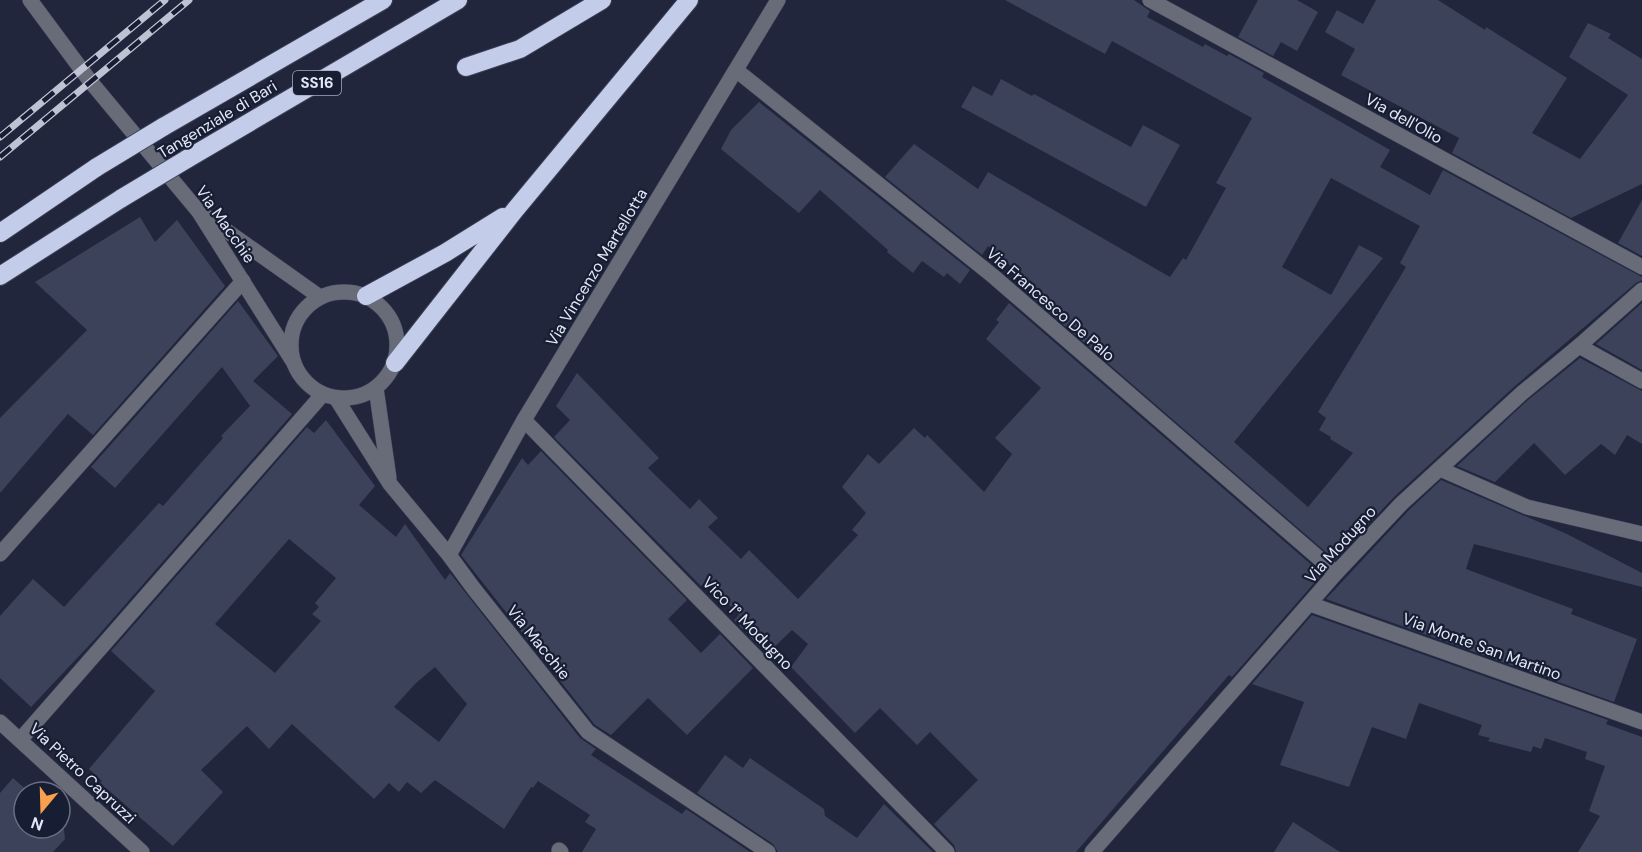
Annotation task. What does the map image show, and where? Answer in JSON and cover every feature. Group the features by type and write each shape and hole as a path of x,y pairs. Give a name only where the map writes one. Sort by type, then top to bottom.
{"highway":[{"name":"Tangenziale di Bari","path":"0,233 97,167 383,0"},
{"path":"466,67 520,49 602,0"},
{"path":"395,363 515,210 689,0"},
{"name":"Tangenziale di Bari","path":"0,276 113,204 452,3"},
{"path":"366,296 445,253 515,210"}],"street":[{"name":"Via Macchie","path":"30,0 90,81 199,212 294,363"},
{"name":"Via Vincenzo Martellotta","path":"449,555 524,420 778,0"},
{"name":"Via dell'Olio","path":"1150,0 1642,267"},
{"name":"Via Francesco De Palo","path":"736,70 993,276 1336,573"},
{"path":"199,212 320,297"},
{"path":"0,554 243,281"},
{"name":"Via Modugno","path":"1092,852 1336,573 1401,504 1522,393 1642,290"},
{"path":"336,292 354,292 366,296 379,304 390,317 396,332 398,348 395,363 387,377 376,388 364,395 350,398 329,396 310,387 300,376 291,348 292,333 297,318 307,306 320,297 336,292"},
{"path":"1579,346 1642,381"},
{"path":"376,388 390,484"},
{"name":"Via Macchie","path":"329,396 390,484 449,555 588,732 768,852"},
{"path":"20,740 329,396"},
{"name":"Vico 1° Modugno","path":"524,420 947,852"},
{"path":"1440,469 1527,507 1642,534"},
{"name":"Via Monte San Martino","path":"1310,604 1642,722"},
{"name":"Via Pietro Capruzzi","path":"0,722 142,852"}],"building":[{"path":"1005,0 1134,0 1150,11 1147,17 1203,47 1205,44 1227,56 1229,54 1264,73 1262,77 1390,150 1380,167 1430,195 1443,170 1642,277 1642,280 1515,386 1394,497 1335,560 1020,287 1026,279 988,246 982,255 885,177 914,144 978,189 988,172 1170,277 1183,258 1186,260 1226,188 1216,183 1252,118 1112,41 1105,54","holes":["1331,178 1420,226 1400,263 1406,267 1318,412 1326,418 1319,430 1353,453 1308,507 1234,442 1383,258 1359,245 1331,295 1282,267"]},
{"path":"1258,0 1297,0 1318,12 1297,51 1281,42 1273,56 1238,37"},
{"path":"1376,0 1438,0 1567,78 1532,133 1580,159 1628,95 1569,57 1588,23 1611,34 1608,38 1642,59 1642,184 1571,218 1452,153 1459,138 1341,75 1355,49 1325,32 1337,10 1363,24"},
{"path":"1001,79 1032,96 1034,94 1131,147 1143,125 1180,145 1146,207 961,107 973,86 992,96"},
{"path":"759,102 970,270 960,284 947,273 944,277 922,261 913,273 820,190 799,213 721,149 731,130"},
{"path":"1642,200 1642,256 1618,243"},
{"path":"140,217 155,242 177,220 225,286 93,435 68,414 0,493 0,418 87,330 35,282"},
{"path":"238,301 278,356 253,381 292,414 97,637 31,707 0,678 0,616 33,579 64,607 159,503 163,506 223,438 221,436 250,406 222,367 115,488 91,467"},
{"path":"1009,303 1322,574 1232,677 1229,675 1076,852 956,852 954,845 934,824 978,780 930,732 917,745 880,708 855,733 791,667 808,644 792,630 767,654 734,620 739,615 706,581 701,586 554,437 570,420 556,406 577,373 659,458 648,468 690,509 699,499 718,518 708,527 741,559 749,550 798,599 858,535 852,530 866,513 842,487 868,454 879,464 914,428 925,438 927,435 984,492 1012,454 995,438 1041,388 986,339 999,322 996,320"},
{"path":"1642,303 1642,370 1596,344"},
{"path":"1580,358 1642,391 1642,444 1627,435 1615,455 1601,444 1565,475 1534,443 1495,482 1457,466 1528,400"},
{"path":"326,420 375,486 359,505 396,537 405,524 445,580 450,573 580,738 596,749 591,755 682,814 686,809 750,852 582,852 596,829 585,822 590,815 538,781 533,788 531,787 504,829 435,780 421,793 407,782 399,792 389,783 374,799 292,724 269,749 247,726 201,770 223,792 173,846 100,783 102,781 89,769 155,691 111,651 307,427 314,433","holes":["289,539 336,578 315,603 319,607 312,614 321,621 275,673 215,624","435,667 467,704 439,742 394,707 416,683"]},
{"path":"541,451 687,600 668,619 701,653 720,634 753,668 687,735 648,698 611,735 595,725 461,555 522,458 528,465"},
{"path":"1441,480 1567,534 1642,573 1642,587 1474,544 1466,569 1573,609 1571,614 1637,639 1614,702 1326,599 1408,511"},
{"path":"1312,615 1608,720 1606,724 1642,737 1642,852 1578,852 1600,816 1589,811 1605,766 1585,759 1587,752 1545,738 1541,749 1533,746 1531,752 1488,741 1490,738 1478,735 1482,725 1419,703 1406,739 1372,727 1349,787 1280,765 1304,702 1252,684"},
{"path":"725,755 743,768 750,758 824,809 825,816 857,838 884,804 933,852 778,852 773,844 697,793"},
{"path":"13,778 15,780 12,780 12,840 64,840 53,852 0,852 0,793"},
{"path":"1293,822 1340,852 1274,852"}],"railway":[{"path":"0,137 165,0"},
{"path":"0,157 189,0"}]}
